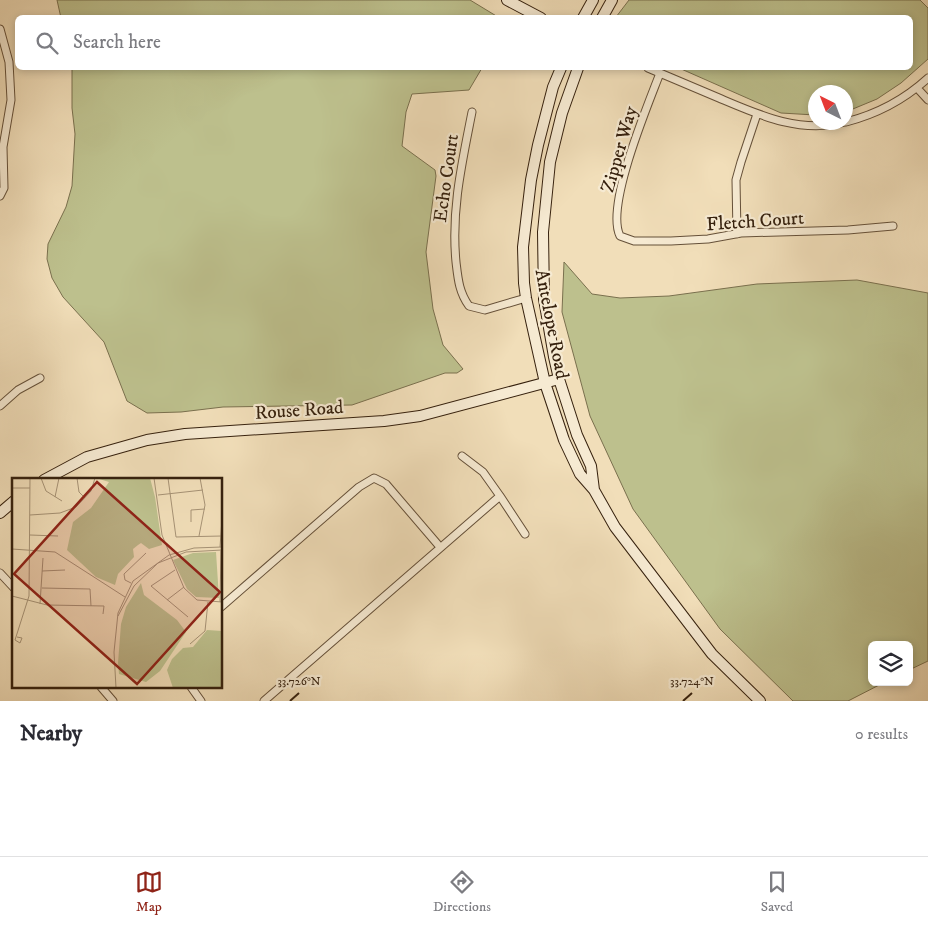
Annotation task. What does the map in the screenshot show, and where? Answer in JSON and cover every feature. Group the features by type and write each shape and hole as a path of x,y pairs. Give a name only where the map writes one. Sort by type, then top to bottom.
{"street":[{"path":"507,0 535,15"},
{"path":"585,15 593,0"},
{"path":"604,15 612,0"},
{"path":"0,29 9,62 11,100 3,147 4,188 0,196"},
{"name":"Antelope Road","path":"560,70 553,87 531,180 523,247 526,298 546,382 564,440 580,474 594,490 615,527 697,636 712,654 760,701"},
{"name":"Antelope Road","path":"577,70 562,113 550,162 543,232 544,299 559,379 577,435 591,466 594,490"},
{"path":"653,70 757,114 791,124 808,125"},
{"name":"Zipper Way","path":"620,236 616,228 616,221 623,181 632,146 660,73"},
{"path":"853,120 893,105 928,78"},
{"path":"917,88 928,100"},
{"name":"Echo Court","path":"472,112 456,193 453,237 459,287 462,297 469,306 485,310 526,298"},
{"path":"737,234 736,180 740,162 757,114"},
{"path":"0,115 8,115"},
{"name":"Fletch Court","path":"620,236 634,240 671,242 737,234 848,230 893,226"},
{"path":"0,406 18,390 40,378"},
{"name":"Rouse Road","path":"48,478 87,457 147,440 185,434 384,421 420,416 559,379"},
{"path":"462,456 483,472 525,534"},
{"path":"222,607 359,487 374,478 386,484 440,547"},
{"path":"264,701 500,496"},
{"path":"0,513 12,503"},
{"path":"0,573 12,586"},
{"path":"102,688 113,701"},
{"path":"192,688 201,701"}],"green space":[{"path":"57,0 470,0 495,15 60,15"},
{"path":"629,0 920,0 928,8 928,59 901,83 877,99 853,109 853,85 808,85 808,115 781,113 684,70 913,70 913,15 618,15"},
{"path":"72,70 481,70 469,90 412,94 406,112 402,146 435,170 436,176 426,252 433,309 443,345 463,369 457,373 445,373 352,405 223,407 181,412 147,413 127,401 104,342 63,297 52,278 47,259 48,244 66,207 72,186 75,134 72,108"},
{"path":"564,262 592,294 620,298 669,296 757,284 857,280 928,293 928,661 913,668 913,641 868,641 868,686 877,686 848,701 793,701 720,629 633,509 590,416 562,312"}]}
